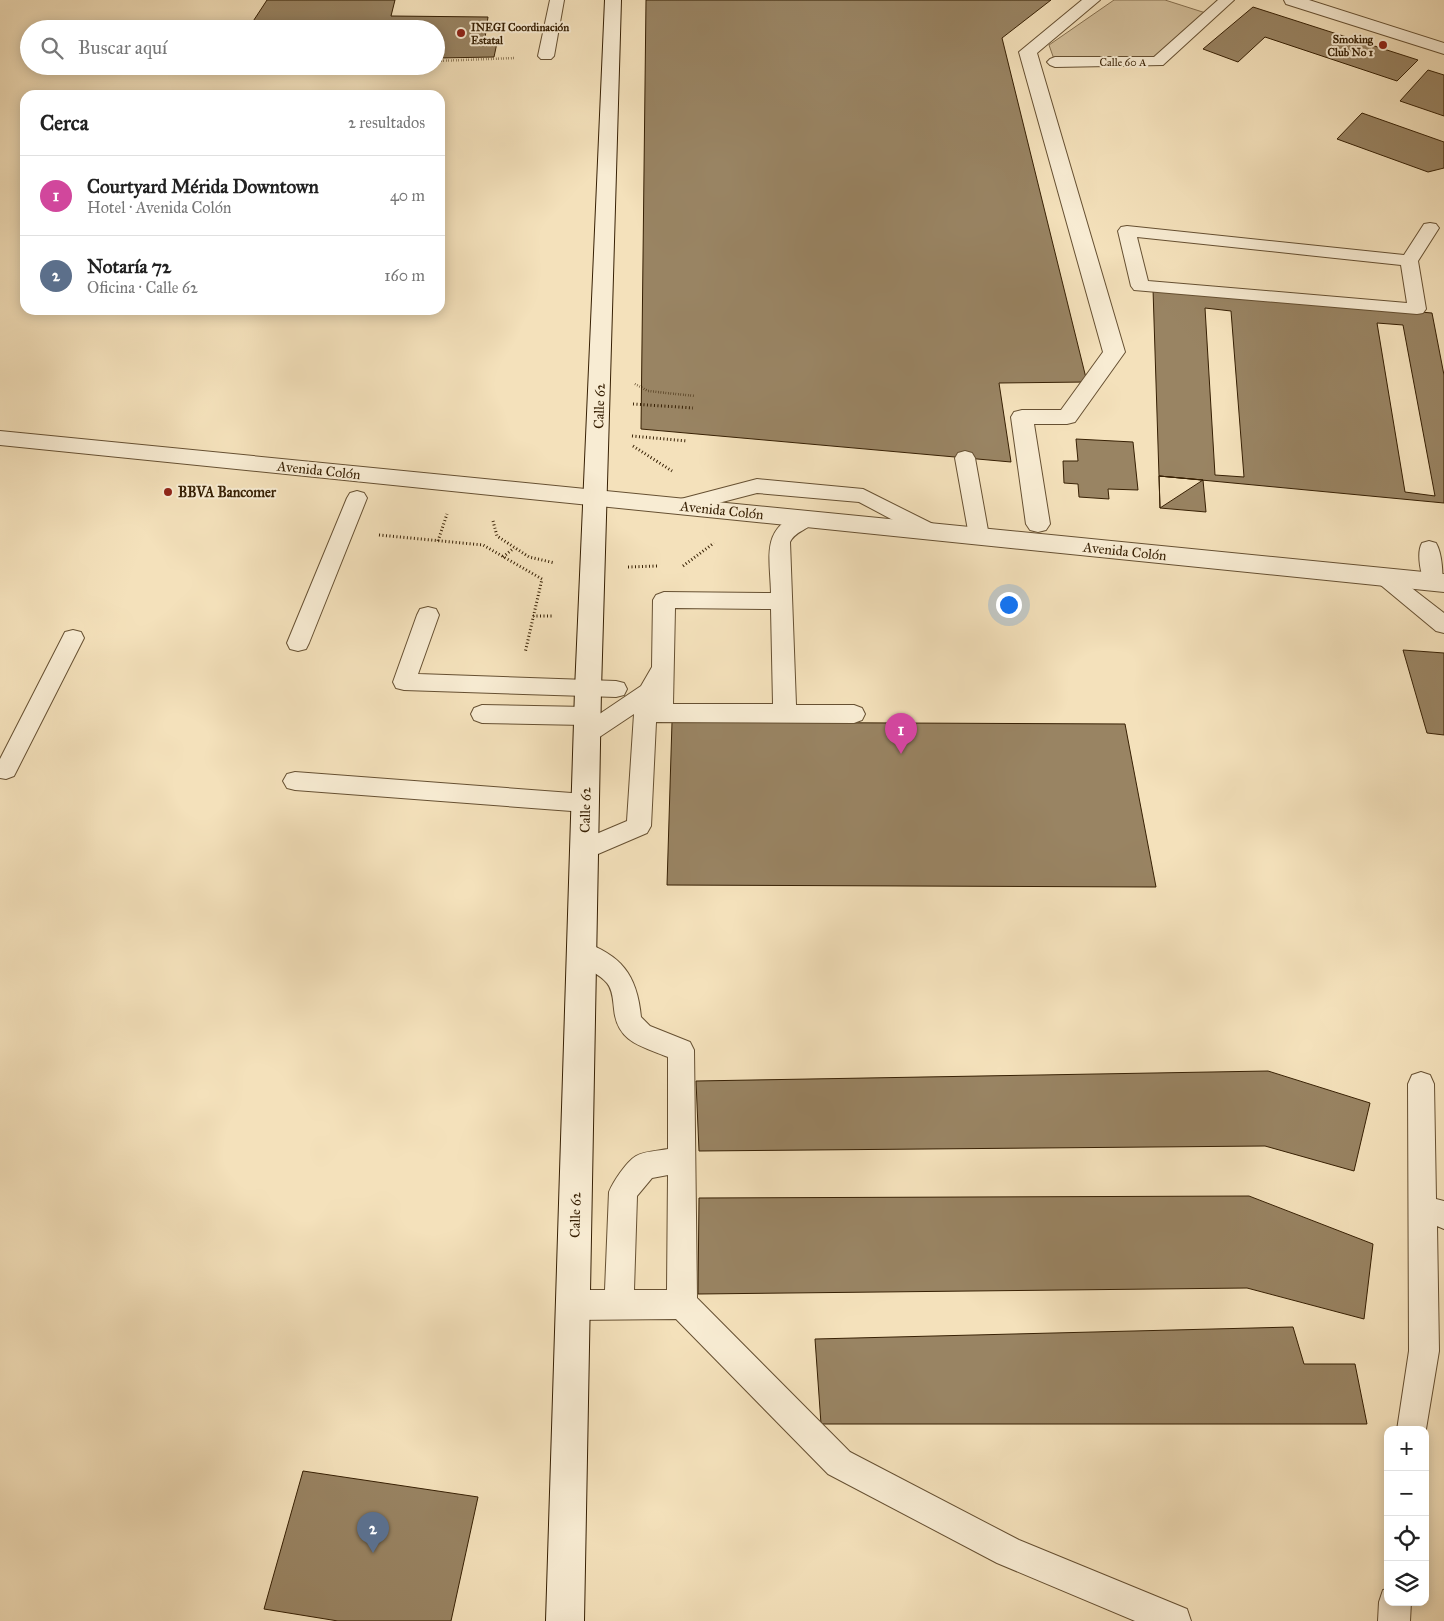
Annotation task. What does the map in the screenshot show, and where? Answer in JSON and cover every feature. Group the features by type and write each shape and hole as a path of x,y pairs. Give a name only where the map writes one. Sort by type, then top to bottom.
{"street":[{"name":"Calle 62","path":"565,1621 587,713 613,0"},
{"path":"1038,524 1022,417 1067,417 1114,352 1028,52 1092,0"},
{"path":"1292,0 1444,50"},
{"name":"Avenida Colón","path":"0,438 1439,583"}],"lane":[{"path":"546,56 557,0"},
{"name":"Calle 60 A","path":"1055,62 1158,62 1227,0"},
{"path":"1409,261 1127,231 1140,286 1417,309 1409,261 1430,226"},
{"path":"965,458 979,536"},
{"path":"680,506 757,486 863,496 930,531"},
{"path":"298,643 357,498"},
{"path":"785,713 780,542 785,530 806,519"},
{"path":"1429,548 1439,583"},
{"path":"1384,577 1444,625"},
{"path":"662,713 664,600 782,601"},
{"path":"428,615 404,682 518,687 587,713"},
{"path":"2,774 73,638"},
{"path":"482,714 587,713 648,692 663,667"},
{"path":"587,713 616,690"},
{"path":"584,850 639,826 645,713 854,714"},
{"path":"295,781 585,803"},
{"path":"581,952 609,967 620,980 626,992 628,1022 640,1034 681,1050 682,1304 839,1463 1008,1552 1175,1621"},
{"path":"1413,1426 1424,1351 1434,1203 1421,1084"},
{"path":"618,1305 623,1192 644,1166 681,1160"},
{"path":"572,1305 682,1304"},
{"path":"1394,1621 1395,1606"}],"path":[{"path":"445,61 546,56"},
{"path":"631,380 638,387 648,391 695,396"},
{"path":"627,404 693,408"},
{"path":"626,436 687,441"},
{"path":"626,442 674,472"},
{"path":"438,541 449,507"},
{"path":"492,519 497,536 514,548 529,556 557,563"},
{"path":"344,530 483,545 542,579 518,687"},
{"path":"675,566 684,566 715,542"},
{"path":"503,557 514,548"},
{"path":"620,568 666,566"},
{"path":"534,616 563,616"}],"shaded area":[{"path":"1114,0 1165,0 1212,15 1158,62 1055,62 1049,45"}],"building":[{"name":"INEGI Coordinación Estatal","path":"267,0 395,0 391,16 488,17 485,38 498,38 494,57 445,58 445,20 254,20"},
{"path":"646,0 1051,0 1002,38 1087,382 999,383 1011,462 641,429"},
{"path":"1253,7 1418,60 1397,81 1265,37 1238,62 1203,49"},
{"path":"1428,70 1444,75 1444,116 1400,101"},
{"path":"1362,113 1444,142 1444,168 1428,172 1337,139"},
{"path":"1153,289 1432,313 1444,375 1444,503 1159,476","holes":["1205,308 1231,311 1244,477 1215,475","1377,323 1403,325 1435,496 1405,492"]},
{"path":"1076,439 1133,442 1138,490 1108,489 1109,499 1079,497 1078,484 1064,483 1063,461 1078,461"},
{"path":"1159,476 1203,480 1206,512 1160,508"},
{"path":"1159,476 1203,480 1160,508"},
{"path":"1403,650 1444,653 1444,735 1427,733"},
{"path":"672,722 1125,724 1156,887 667,885"},
{"path":"1268,1071 1370,1103 1354,1171 1265,1146 699,1151 696,1081"},
{"path":"1249,1196 1373,1244 1364,1319 1247,1288 698,1294 699,1198"},
{"path":"1293,1327 1304,1364 1355,1364 1367,1424 821,1424 815,1339"},
{"path":"303,1471 478,1497 451,1621 338,1621 264,1609"}],"place":[{"name":"INEGI Coordinación Estatal","path":"461,33"},
{"name":"Smoking Club No 1","path":"1383,45"},
{"name":"BBVA Bancomer","path":"168,492"},
{"name":"Courtyard Mérida Downtown","path":"901,754"},
{"name":"Notaría 72","path":"373,1553"}]}
